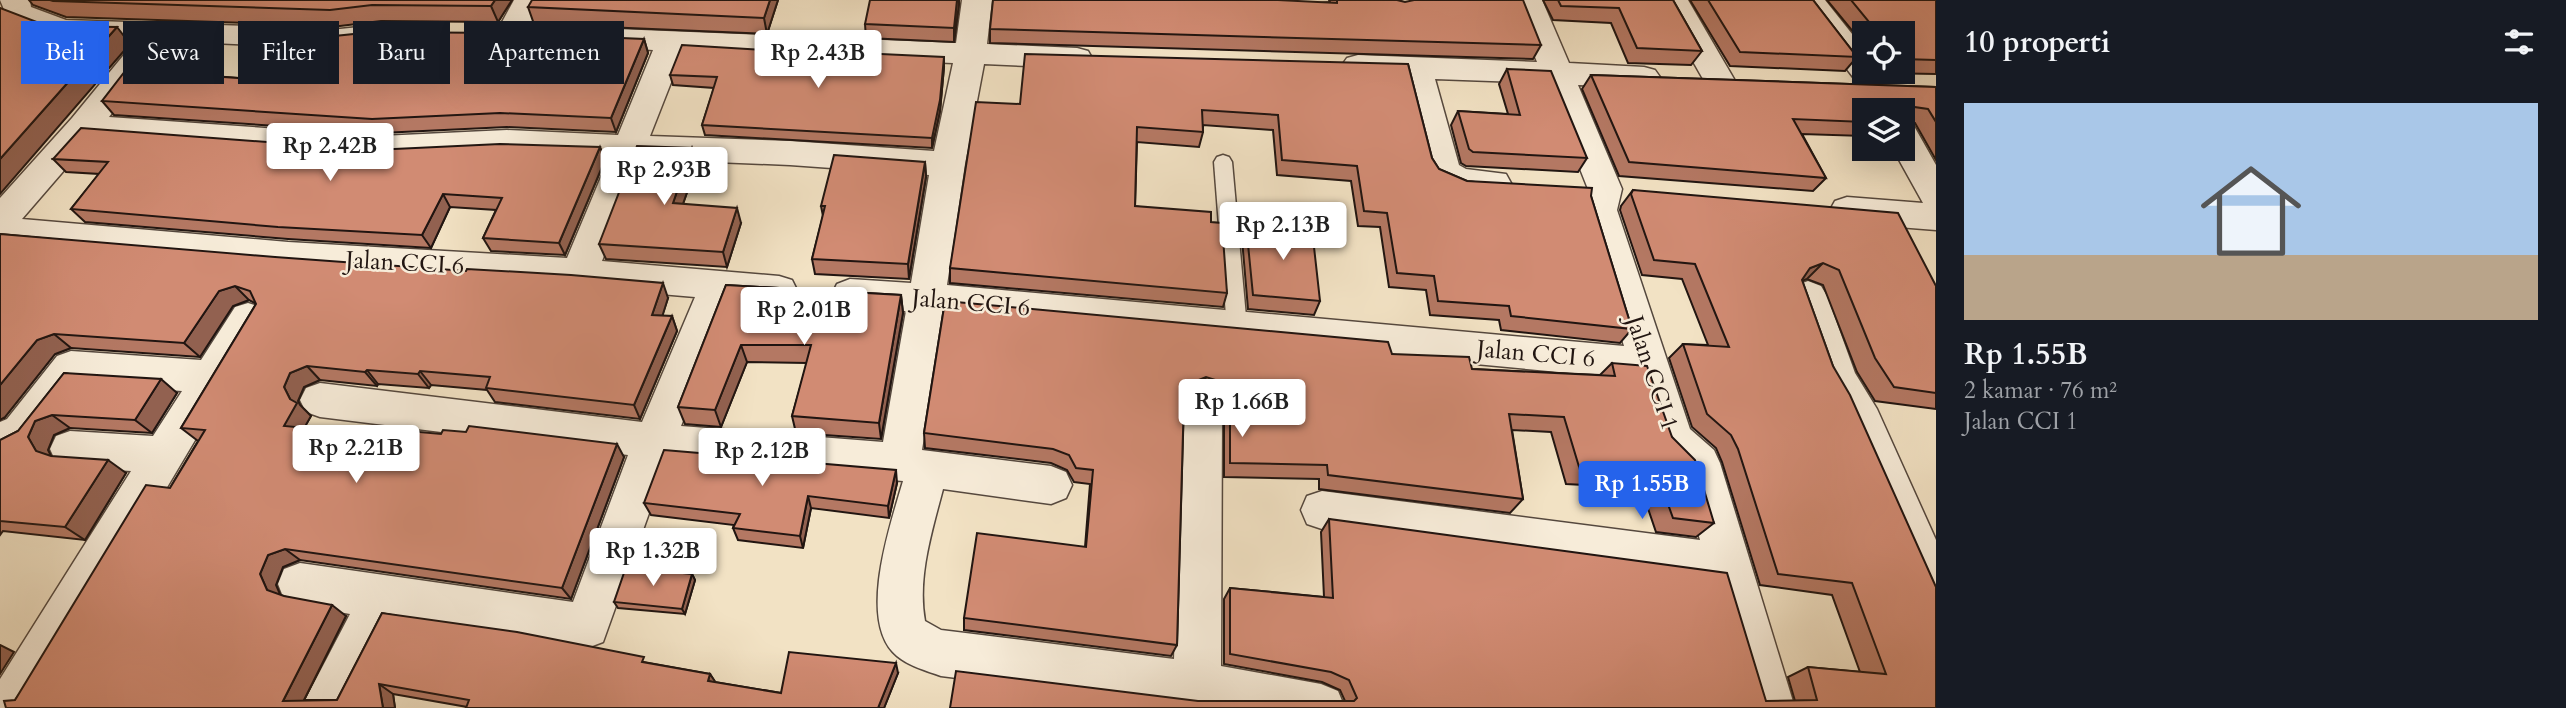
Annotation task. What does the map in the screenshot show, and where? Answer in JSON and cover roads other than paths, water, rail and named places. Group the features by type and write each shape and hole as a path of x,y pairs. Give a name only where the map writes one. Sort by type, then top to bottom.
{"street":[{"path":"0,12 14,0 18,12 62,30 123,31"},
{"path":"529,0 523,36 970,56 1110,59"},
{"path":"976,0 970,56 948,164 927,298 914,466 901,587 903,627 917,645 941,653 1149,693 1197,685 1321,708"},
{"name":"Jalan CCI 1","path":"1527,0 1557,74 1622,191 1600,210 1673,439 1699,463 1771,708"},
{"path":"1333,64 1708,79 1673,0"},
{"path":"1809,0 1852,59"},
{"path":"224,34 353,37"},
{"path":"579,273 631,148 671,41"},
{"path":"1417,68 1444,172 1458,181 1525,185"},
{"path":"0,221 123,77"},
{"path":"84,126 381,148 507,142 790,153 948,164"},
{"path":"1915,158 1936,196"},
{"path":"1565,187 1622,191"},
{"path":"1815,208 1936,217"},
{"name":"Jalan CCI 6","path":"0,230 288,256 579,273 718,286 927,298 1648,364"},
{"path":"300,584 587,626 654,441 718,286"},
{"path":"1808,296 1838,379 1857,409 1936,590"},
{"path":"9,708 248,318"},
{"path":"0,443 22,431 71,367 210,377"},
{"path":"320,400 654,441 914,466 1051,485"},
{"path":"1197,685 1202,412"},
{"path":"70,449 164,455"},
{"path":"1322,510 1728,564"},
{"path":"325,708 383,598"}],"lane":[{"path":"1223,162 1237,328"}]}
